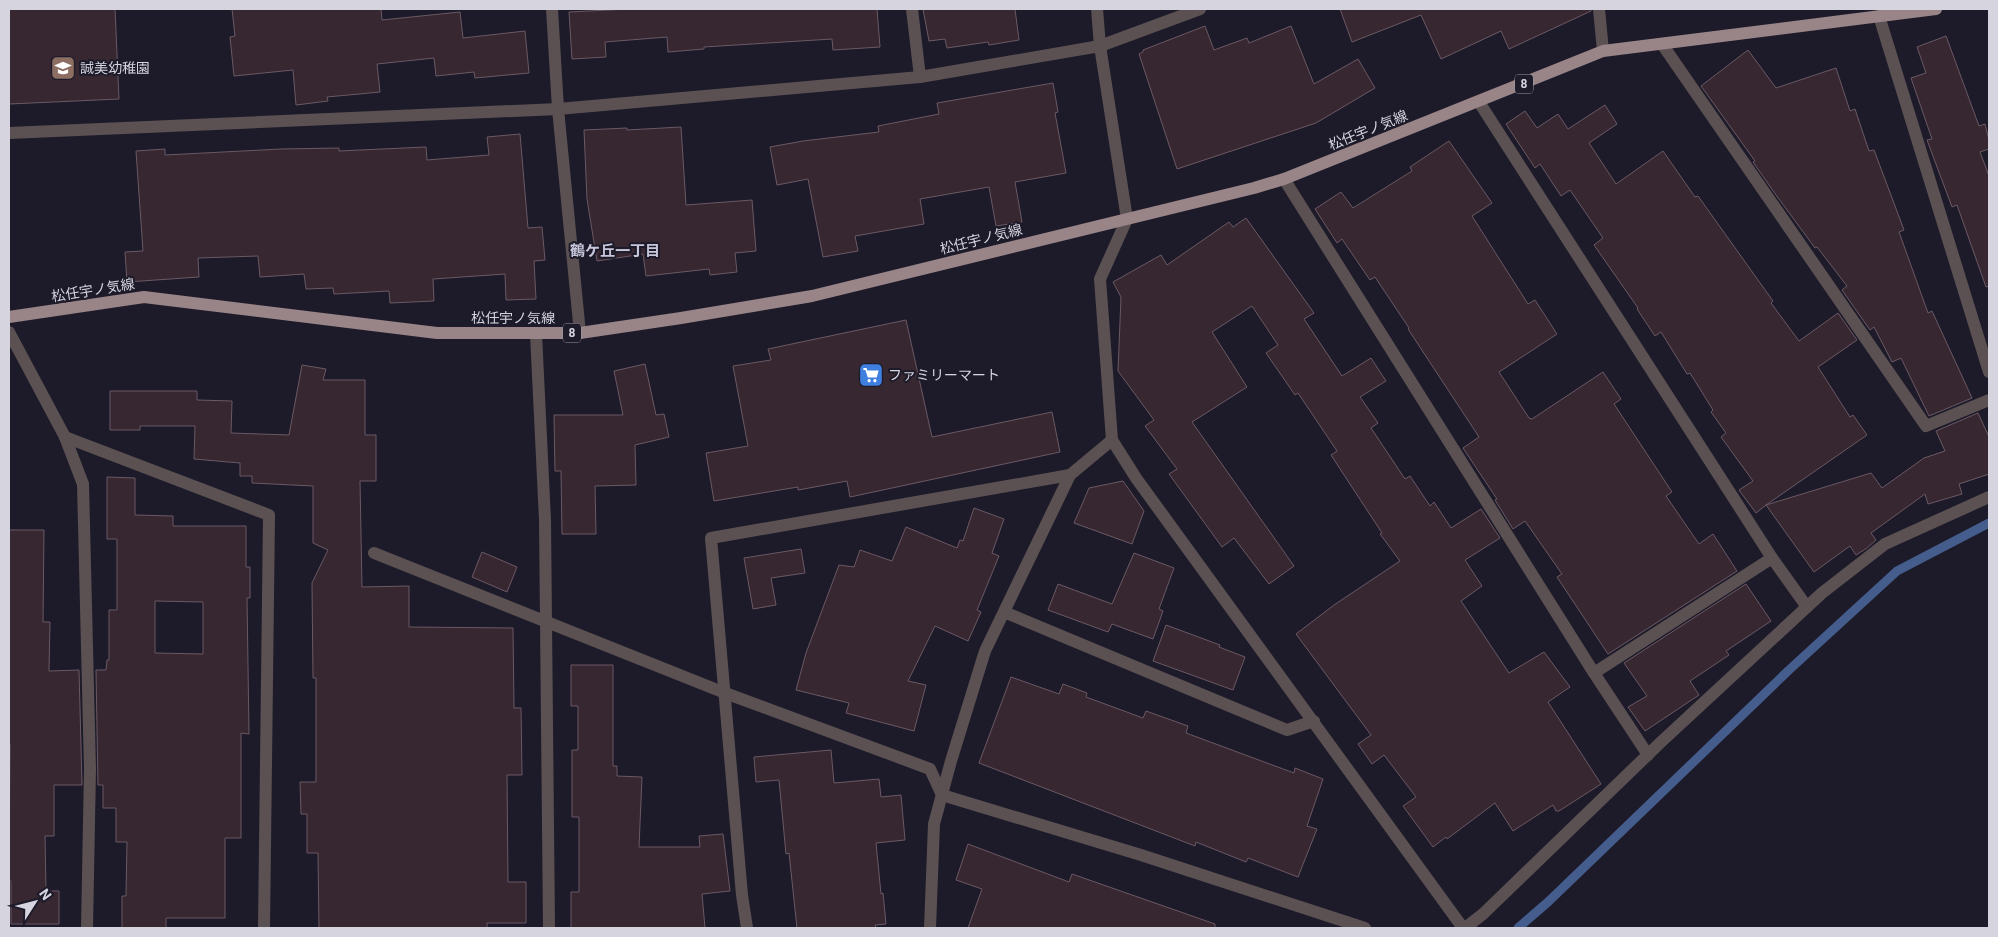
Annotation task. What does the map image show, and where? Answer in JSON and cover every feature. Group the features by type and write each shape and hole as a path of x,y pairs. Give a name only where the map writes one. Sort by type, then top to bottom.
{"main road":[{"name":"松任宇ノ気線","path":"9,318 144,297 437,333 580,333 681,318 812,296 1284,179 1604,51 1936,9"}],"street":[{"path":"552,9 558,109 580,333"},
{"path":"912,9 920,77"},
{"path":"1097,9 1100,46 1127,219 1100,279 1112,440 1136,478 1464,928 1483,914 1648,754 1806,607 1884,544 1989,497"},
{"path":"9,133 558,109 920,77 1100,46 1200,9"},
{"path":"1599,9 1604,51"},
{"path":"1879,16 1989,372"},
{"path":"1662,44 1926,426 1989,400"},
{"path":"1479,102 1772,558 1806,607"},
{"path":"1284,179 1594,673 1648,754"},
{"path":"9,332 66,437 83,484 90,768 87,928"},
{"path":"536,334 545,520 549,928"},
{"path":"66,437 269,515 264,928"},
{"path":"930,928 934,824 951,761 985,651 1070,475 1112,440"},
{"path":"747,928 711,538 1070,475"},
{"path":"374,553 725,693 930,769 942,794 1142,855 1365,928"},
{"path":"1594,673 1772,558"},
{"path":"1004,612 1287,730 1314,722"}],"building":[{"name":"誠美幼稚園","path":"9,9 115,9 119,99 9,104"},
{"path":"232,9 381,9 382,20 460,12 463,38 525,31 529,73 475,78 474,72 436,76 434,58 377,64 380,92 327,97 328,101 296,105 293,70 234,76 230,37 235,36"},
{"path":"629,9 877,9 880,47 833,50 832,39 704,47 704,49 668,52 667,37 605,42 606,57 572,59 569,12"},
{"path":"923,9 1015,9 1019,40 989,45 988,42 947,48 945,39 929,41"},
{"path":"1340,9 1591,9 1591,11 1509,49 1501,31 1441,59 1421,15 1352,42"},
{"path":"1205,26 1214,50 1247,38 1249,43 1291,26 1314,84 1358,59 1375,88 1316,123 1177,169 1139,54 1143,50"},
{"path":"1946,36 1979,126 1985,124 1989,140 1989,149 1980,152 1989,176 1989,286 1986,287 1957,205 1952,207 1927,140 1932,139 1911,78 1926,73 1917,47"},
{"path":"1748,50 1776,88 1836,68 1850,111 1855,109 1869,151 1874,150 1904,230 1899,232 1928,313 1932,311 1972,398 1929,416 1901,358 1892,362 1874,327 1870,330 1842,290 1847,286 1817,247 1815,248 1776,195 1753,162 1755,161 1701,86"},
{"path":"1053,83 1058,112 1055,113 1066,173 1015,182 1022,222 996,226 989,187 920,199 924,224 855,236 858,251 823,257 808,179 777,185 770,147 879,132 878,126 939,114 937,103"},
{"path":"1605,105 1617,124 1589,143 1616,184 1663,151 1695,197 1698,196 1773,301 1771,303 1799,341 1838,313 1857,340 1818,367 1850,417 1853,415 1867,435 1756,513 1739,490 1753,481 1721,437 1726,433 1711,412 1713,410 1690,373 1687,374 1661,332 1655,336 1594,245 1603,238 1570,190 1561,196 1540,164 1535,168 1506,124 1525,111 1537,128 1558,114 1568,129"},
{"path":"681,127 686,205 752,200 756,251 735,253 737,272 710,275 709,269 646,276 643,254 597,261 587,199 584,130"},
{"path":"520,134 528,228 542,227 545,260 534,261 536,299 506,300 505,274 433,279 434,301 390,303 389,291 334,294 333,288 306,289 304,274 260,277 258,256 198,258 199,277 127,282 125,252 143,251 136,151 165,149 165,155 281,149 339,148 339,151 426,147 427,160 489,155 487,137"},
{"path":"1449,141 1492,203 1472,216 1528,304 1535,300 1557,334 1499,372 1529,418 1532,419 1603,372 1621,399 1614,404 1672,492 1666,496 1699,544 1713,534 1737,571 1608,654 1557,577 1562,574 1525,521 1513,529 1495,500 1497,499 1463,448 1479,437 1409,328 1375,277 1370,280 1342,239 1337,243 1315,209 1341,192 1353,208 1412,171 1410,167"},
{"path":"1246,218 1314,313 1304,319 1342,376 1371,358 1386,381 1360,397 1378,423 1371,428 1405,479 1410,476 1430,506 1434,502 1451,528 1481,509 1500,538 1465,560 1482,586 1461,601 1509,673 1544,652 1570,687 1548,702 1601,784 1559,811 1556,811 1553,805 1513,831 1495,803 1447,839 1446,837 1433,847 1403,806 1416,797 1384,755 1372,764 1358,744 1371,735 1296,634 1334,605 1400,561 1380,534 1382,533 1331,455 1337,451 1298,393 1295,395 1266,353 1278,345 1252,306 1212,332 1247,387 1192,422 1294,566 1269,584 1234,538 1222,547 1169,474 1177,469 1145,426 1154,420 1118,371 1121,297 1113,282 1161,255 1167,265 1229,222 1233,227"},
{"path":"906,320 932,437 1052,412 1060,452 850,497 847,481 798,490 798,487 714,501 706,453 748,446 733,366 771,360 768,349"},
{"path":"645,364 656,415 664,414 669,437 635,445 636,485 595,486 596,534 562,534 561,471 555,471 554,415 623,415 614,371"},
{"path":"302,365 326,369 323,380 365,380 365,435 376,435 376,481 360,481 362,587 409,586 409,627 513,628 514,708 521,708 522,775 507,775 508,882 526,882 526,923 487,923 487,928 319,928 318,853 307,853 307,814 301,814 300,782 316,782 316,678 313,678 312,583 328,550 313,543 313,486 252,483 252,476 240,476 240,463 194,459 195,426 140,426 140,430 110,430 110,391 197,391 197,400 232,401 231,433 289,435"},
{"path":"1978,413 1989,437 1989,474 1959,484 1962,494 1928,504 1925,494 1871,533 1876,540 1867,548 1856,555 1850,546 1814,572 1766,505 1871,473 1882,488 1924,458 1945,451 1936,431"},
{"path":"107,477 135,478 135,515 173,516 173,526 246,526 246,567 250,567 250,598 247,598 249,734 241,733 241,838 225,838 225,918 166,918 166,928 122,928 122,896 126,896 127,842 116,842 116,808 103,808 103,785 98,785 96,670 106,670 107,660 109,660 109,610 117,610 117,539 107,539","holes":["155,601 203,602 203,654 155,653"]},
{"path":"1123,481 1144,511 1132,544 1074,523 1089,488"},
{"path":"974,508 1004,519 992,553 999,556 977,610 981,612 968,641 935,626 908,681 926,685 914,731 846,713 849,703 796,690 806,653 839,565 854,567 860,550 892,561 906,527 957,548 960,540 963,541"},
{"path":"9,530 44,530 43,622 50,622 49,671 79,670 82,785 54,785 54,836 45,836 46,891 59,891 59,924 11,924 11,881 9,881"},
{"path":"801,549 805,573 771,578 776,605 753,609 744,558"},
{"path":"482,552 517,567 507,592 472,577"},
{"path":"1134,553 1174,568 1159,609 1163,611 1153,639 1112,624 1108,632 1048,610 1058,584 1112,604"},
{"path":"1746,584 1771,621 1726,651 1729,655 1690,681 1699,695 1645,731 1628,707 1647,696 1624,663"},
{"path":"1166,625 1220,645 1219,647 1245,657 1233,690 1153,661"},
{"path":"571,665 613,665 613,766 617,766 617,776 642,777 639,847 700,847 699,836 723,834 730,891 702,894 705,928 571,928 571,892 579,892 579,817 572,817 572,750 578,750 578,706 571,706"},
{"path":"1011,677 1059,694 1063,684 1087,693 1086,697 1143,718 1146,711 1188,726 1186,733 1294,773 1295,768 1323,779 1307,826 1317,829 1298,877 1248,858 1246,862 1196,842 1195,846 979,763"},
{"path":"831,750 834,783 879,779 881,797 901,795 905,840 876,843 886,924 875,925 876,928 797,928 789,853 786,854 779,780 756,782 754,757"},
{"path":"968,844 1069,882 1072,874 1215,924 1215,928 968,928 982,889 956,880"}],"waterway":[{"path":"1518,928 1548,902 1789,670 1897,571 1989,523"}],"place":[{"name":"誠美幼稚園","path":"63,68"},
{"name":"ファミリーマート","path":"871,375"}],"district":[{"name":"鶴ケ丘一丁目","path":"615,251"}]}
